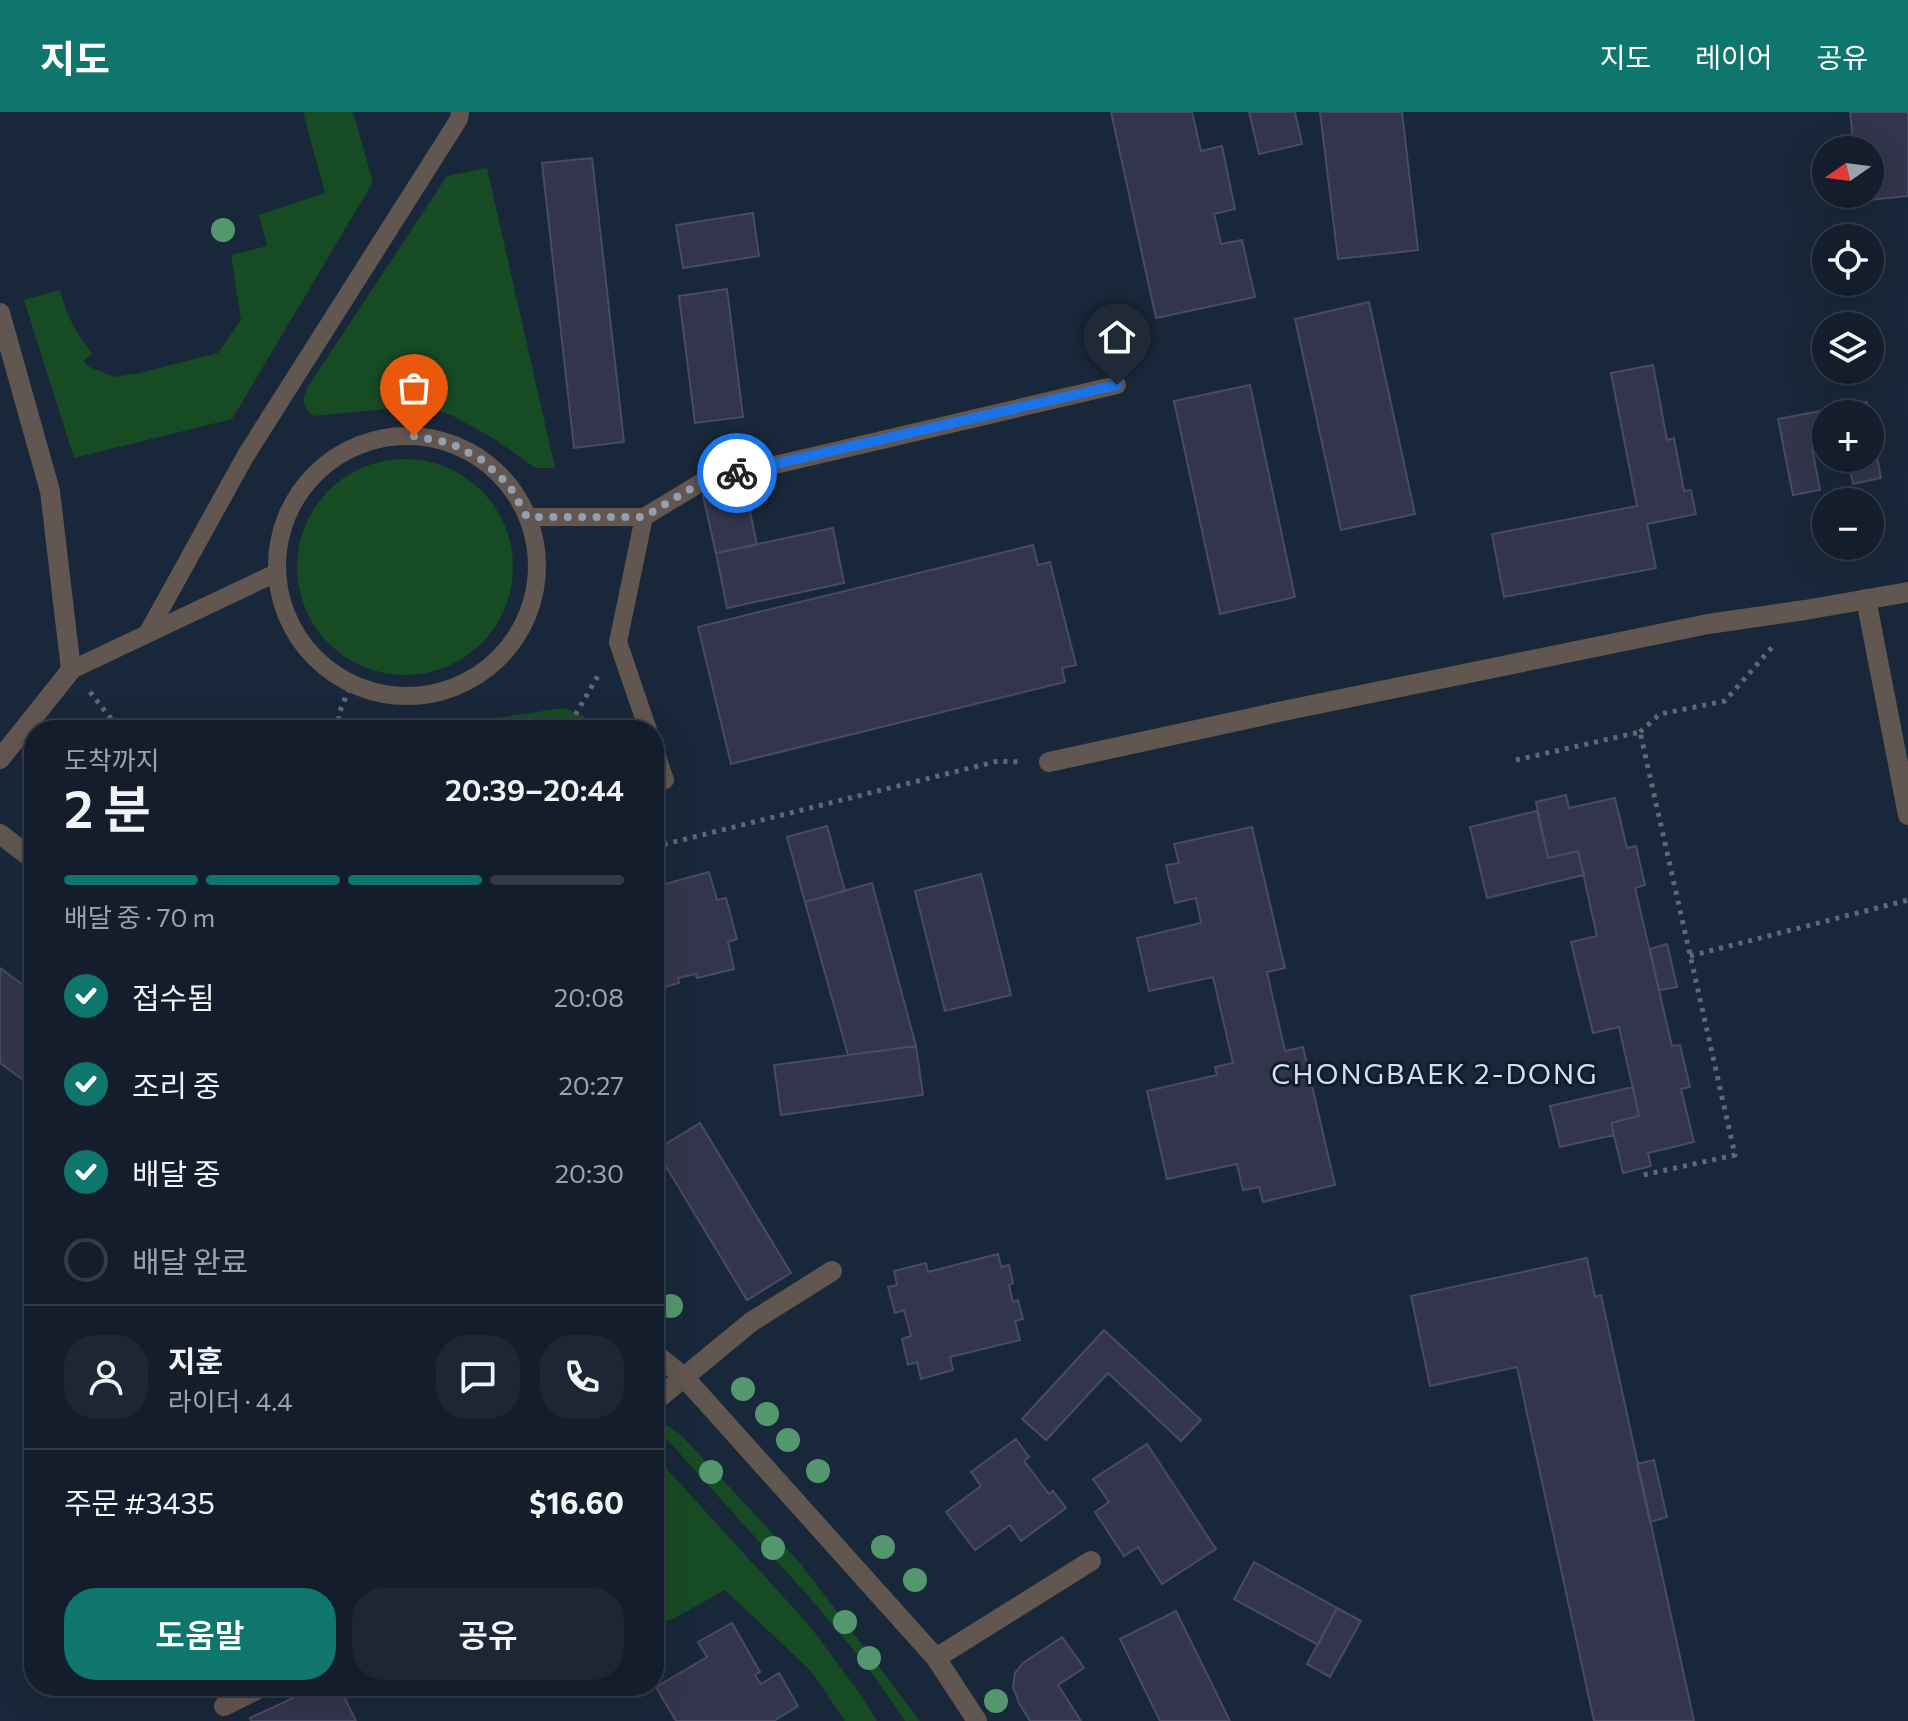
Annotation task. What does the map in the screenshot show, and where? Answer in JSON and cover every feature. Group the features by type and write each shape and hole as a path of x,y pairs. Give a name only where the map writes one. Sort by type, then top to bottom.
{"street":[{"path":"0,313 50,491 71,670 31,720"},
{"path":"1049,762 1708,624 1908,592"},
{"path":"1866,599 1908,815"},
{"path":"0,759 24,729"},
{"path":"0,834 24,852"},
{"path":"664,1394 751,1322 832,1271"},
{"path":"664,1361 684,1377 936,1658 977,1721"},
{"path":"936,1658 1091,1561"},
{"path":"224,1706 244,1696"}],"lane":[{"path":"147,634 246,455 459,119 460,112"},
{"path":"527,517 644,517 702,482 1117,385"},
{"path":"414,436 450,443 482,460 509,485 527,517 537,554 535,593 522,628 498,659 468,682 432,695 394,697 358,688 326,669 301,642 283,609 276,573 279,537 292,502 315,473 344,451 378,438 414,436"},
{"path":"644,517 618,642 645,720"},
{"path":"71,670 276,573"}],"path":[{"path":"1516,760 1640,732 1660,714 1725,701 1805,610"},
{"path":"571,720 618,642"},
{"path":"71,670 112,720"},
{"path":"339,720 351,684"},
{"path":"1640,732 1735,1155 1643,1175"},
{"path":"664,844 998,761 1049,762"},
{"path":"1690,956 1908,900"}],"green space":[{"path":"303,112 353,112 373,182 232,419 74,458 24,300 60,290 72,323 92,353 83,361 89,367 115,377 218,353 241,320 231,255 267,246 259,215 325,193"},
{"path":"487,168 555,468 536,468 491,437 432,408 407,407 313,416 305,405 309,385 447,176"},
{"path":"405,459 446,467 465,477 481,491 495,507 505,526 513,567 505,608 495,627 481,643 465,657 446,667 405,675 364,667 345,657 329,643 315,627 305,608 297,567 305,526 315,507 329,491 345,477 364,467"},
{"path":"564,708 584,716 585,720 482,720"},
{"path":"664,1426 681,1435 800,1563 920,1721 905,1721 867,1666 664,1436"},
{"path":"664,1466 809,1625 877,1721 845,1721 811,1671 725,1590 664,1622"}],"building":[{"path":"1111,112 1192,112 1201,151 1222,146 1235,209 1214,214 1221,244 1242,240 1255,297 1156,318"},
{"path":"1249,112 1295,112 1302,144 1259,154"},
{"path":"1320,112 1402,112 1418,250 1338,259"},
{"path":"1850,112 1908,112 1908,196 1884,198 1884,136 1853,136"},
{"path":"592,158 624,442 574,448 542,163"},
{"path":"753,213 759,256 683,268 676,225"},
{"path":"727,289 743,417 695,423 679,296"},
{"path":"1369,302 1415,514 1341,530 1295,319"},
{"path":"1653,365 1667,440 1674,438 1684,491 1691,490 1696,514 1647,524 1656,568 1504,597 1492,534 1637,506 1611,373"},
{"path":"1250,385 1295,597 1220,614 1174,401"},
{"path":"1812,413 1812,472 1817,472 1820,488 1793,495 1778,419"},
{"path":"1851,472 1880,472 1881,478 1853,484"},
{"path":"745,487 757,545 716,553 703,496"},
{"path":"833,528 844,583 727,608 716,553"},
{"path":"1033,545 1038,565 1050,562 1076,665 1062,668 1065,682 731,764 698,627"},
{"path":"1566,795 1569,808 1615,798 1627,848 1636,846 1645,885 1635,888 1672,1046 1680,1045 1690,1087 1681,1089 1694,1142 1648,1153 1651,1166 1623,1173 1611,1123 1639,1116 1619,1027 1593,1033 1571,942 1597,936 1578,851 1548,858 1536,802"},
{"path":"1537,811 1548,858 1578,851 1584,875 1487,898 1470,827"},
{"path":"827,826 845,891 805,902 787,837"},
{"path":"1252,827 1285,968 1267,972 1285,1051 1303,1047 1335,1185 1263,1202 1259,1187 1243,1190 1237,1164 1167,1179 1147,1091 1217,1075 1215,1067 1233,1063 1213,977 1149,991 1137,938 1201,923 1196,898 1175,903 1166,865 1179,863 1174,844"},
{"path":"709,872 717,900 726,898 737,939 728,942 734,969 697,978 696,974 678,978 679,983 664,987 664,884"},
{"path":"981,874 1011,995 945,1011 915,891"},
{"path":"872,883 916,1046 848,1055 805,902"},
{"path":"1667,944 1677,987 1659,990 1650,949"},
{"path":"0,968 24,986 24,1081 0,1063"},
{"path":"916,1046 923,1095 781,1115 774,1065"},
{"path":"1633,1087 1639,1116 1611,1123 1614,1135 1560,1147 1550,1106"},
{"path":"700,1123 791,1273 747,1300 664,1163 664,1145"},
{"path":"998,1254 1001,1267 1009,1265 1013,1302 1018,1300 1023,1319 1015,1321 1020,1340 950,1357 953,1370 921,1379 917,1362 908,1365 902,1339 911,1336 904,1310 895,1313 888,1287 897,1285 894,1271 926,1263 928,1272"},
{"path":"1587,1258 1595,1297 1601,1295 1694,1721 1594,1721 1517,1367 1430,1386 1411,1296"},
{"path":"1104,1330 1201,1420 1181,1441 1108,1373 1046,1440 1022,1419"},
{"path":"1016,1439 1029,1457 1024,1461 1049,1494 1053,1491 1066,1508 1021,1541 1010,1525 975,1550 946,1512 981,1486 971,1472"},
{"path":"1147,1444 1216,1549 1162,1584 1138,1547 1124,1556 1095,1512 1109,1502 1093,1479"},
{"path":"1654,1460 1667,1517 1650,1522 1637,1464"},
{"path":"1254,1562 1337,1608 1318,1645 1234,1599"},
{"path":"1337,1608 1361,1621 1330,1677 1307,1664"},
{"path":"1176,1611 1230,1721 1160,1721 1120,1639"},
{"path":"732,1623 760,1672 755,1675 761,1684 779,1673 798,1706 774,1721 676,1721 661,1696 664,1696 664,1682 707,1657 698,1642"},
{"path":"1062,1637 1084,1668 1058,1685 1081,1721 1030,1721 1013,1687 1015,1673 1023,1663"},
{"path":"297,1696 344,1696 356,1721 251,1721 250,1718"}],"way so far":[{"path":"414,436 450,443 482,460 509,485 527,517 644,517 702,482 737,473"}],"district":[{"name":"CHONGBAEK 2-DONG","path":"1435,1073"}],"route":[{"path":"737,473 1117,385"}]}
